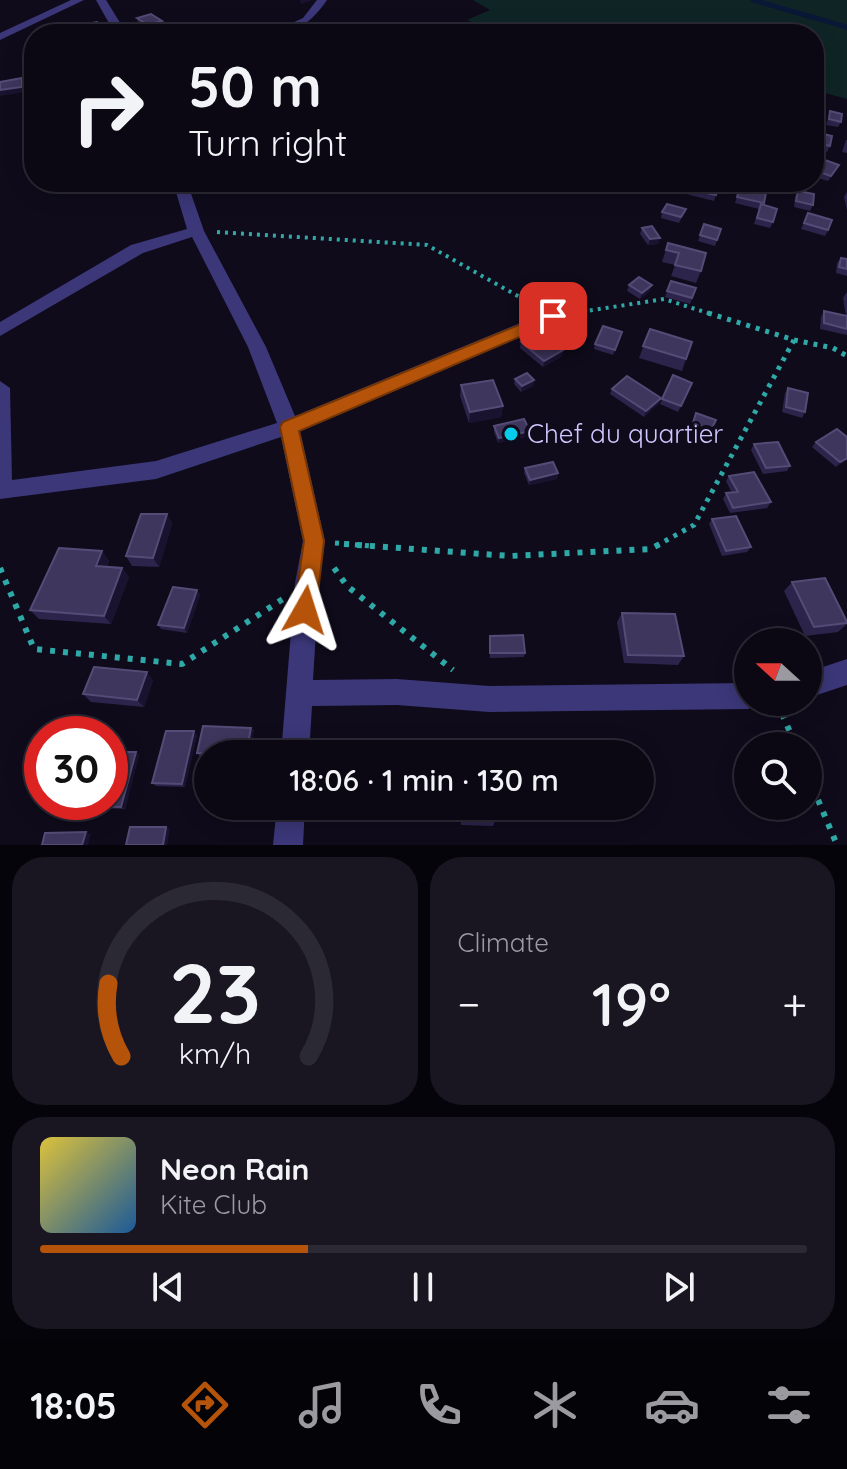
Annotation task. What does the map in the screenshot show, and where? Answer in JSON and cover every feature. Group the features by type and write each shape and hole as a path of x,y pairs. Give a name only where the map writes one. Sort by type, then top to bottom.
{"street":[{"path":"28,24 79,0"},
{"path":"101,0 115,24"},
{"path":"298,24 307,20 322,0"},
{"path":"0,37 24,26"},
{"path":"183,192 196,231 257,347 289,427 314,541 307,583 296,740"},
{"path":"0,330 137,249 196,231"},
{"path":"0,388 1,489 156,470 289,427 553,316"},
{"path":"822,680 847,672"},
{"path":"299,693 397,692 489,699 734,696"},
{"path":"288,845 290,820"}],"path":[{"path":"196,231 427,245 553,316 664,299 794,340 833,348 847,356"},
{"path":"314,541 510,556 650,549 694,525 794,340"},
{"path":"314,541 347,586 489,699"},
{"path":"0,568 34,649 182,664 307,583"},
{"path":"822,809 837,845"}],"green space":[{"path":"473,0 847,0 847,99 824,93 824,24 476,24 467,20 490,10"}],"building":[{"path":"151,14 162,21 146,24 137,18"},
{"path":"22,78 22,87 0,90 0,82"},
{"path":"830,111 842,114 841,122 829,119"},
{"path":"824,134 832,136 830,146 824,145"},
{"path":"824,160 839,165 831,176 824,174"},
{"path":"738,192 766,193 764,203 737,197"},
{"path":"798,192 814,194 813,205 796,201"},
{"path":"667,204 686,209 681,217 662,212"},
{"path":"761,204 777,209 773,222 757,218"},
{"path":"808,213 832,220 828,230 804,223"},
{"path":"704,224 721,229 717,240 700,235"},
{"path":"652,226 660,238 650,239 642,228"},
{"path":"668,243 706,253 701,271 675,265 679,253 666,250"},
{"path":"841,258 847,259 847,269 839,267"},
{"path":"639,277 652,285 642,293 629,285"},
{"path":"671,281 696,288 692,298 667,291"},
{"path":"824,311 847,316 847,329 824,323"},
{"path":"603,326 622,332 615,350 595,344"},
{"path":"650,329 692,342 686,359 643,346"},
{"path":"540,331 563,350 544,361 521,342"},
{"path":"527,373 534,380 522,386 515,379"},
{"path":"673,375 692,383 681,406 662,399"},
{"path":"627,376 661,398 646,411 612,389"},
{"path":"493,380 503,406 470,412 461,385"},
{"path":"788,388 808,393 805,412 786,407"},
{"path":"696,413 716,420 711,430 693,423"},
{"path":"524,419 530,431 499,438 494,426"},
{"path":"837,429 847,437 847,458 840,462 816,442"},
{"path":"778,442 790,466 766,468 754,444"},
{"path":"553,462 558,473 530,480 525,468"},
{"path":"754,472 771,502 733,508 726,493 738,492 729,476"},
{"path":"141,514 167,514 153,558 126,556"},
{"path":"736,516 751,547 726,551 712,519"},
{"path":"59,548 102,551 96,566 122,568 104,616 30,610"},
{"path":"825,578 847,623 814,627 792,582"},
{"path":"173,587 197,590 184,628 158,625"},
{"path":"622,613 675,614 684,656 628,655"},
{"path":"523,635 525,653 490,653 490,636"},
{"path":"94,667 147,672 137,700 83,694"},
{"path":"203,726 251,728 249,740 200,740"},
{"path":"166,731 194,731 182,784 152,783"},
{"path":"128,752 136,752 128,781"},
{"path":"130,827 166,827 163,845 126,845"},
{"path":"86,832 82,845 42,845 45,833"}],"waterway":[{"path":"753,0 847,27"}],"place":[{"name":"Chef du quartier","path":"511,434"}],"route":[{"path":"305,610 314,541 289,427 553,316"}]}
